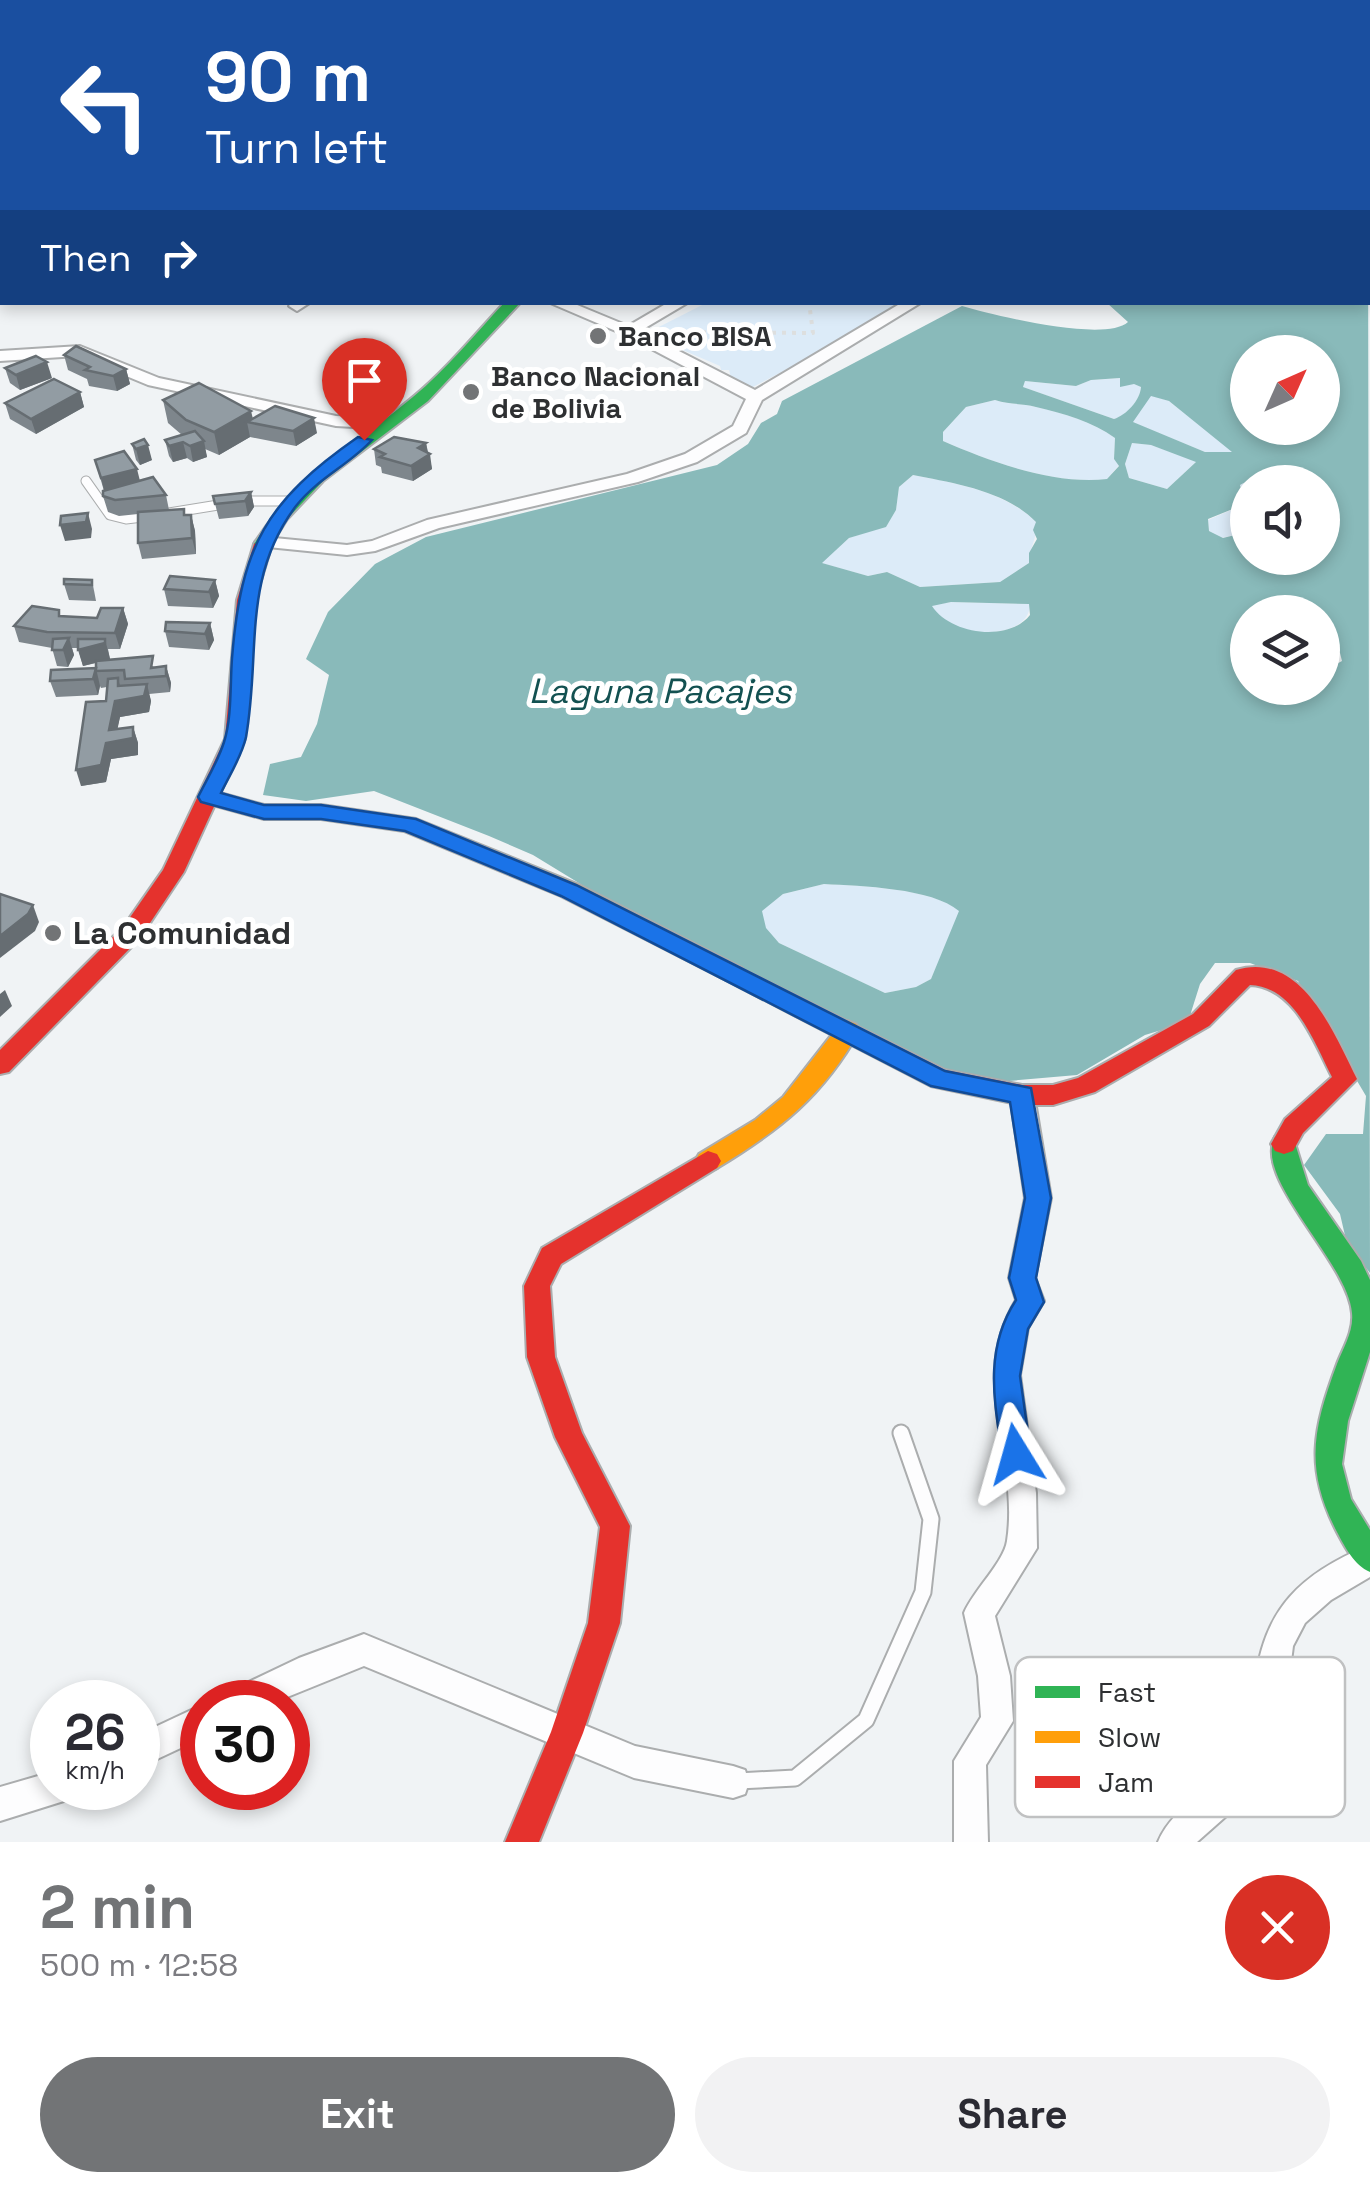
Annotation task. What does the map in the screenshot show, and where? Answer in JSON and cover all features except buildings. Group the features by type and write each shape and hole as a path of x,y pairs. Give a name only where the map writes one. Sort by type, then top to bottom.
{"street":[{"path":"0,1066 132,932 173,872 235,739 246,600 264,542 290,502 317,473 422,398 511,305"},
{"path":"562,305 630,332 755,397"},
{"path":"630,332 676,305"},
{"path":"264,542 347,550 375,546 433,524 632,478 691,458 740,430 755,397 910,305"},
{"path":"0,356 80,350 154,382 336,421 388,424"},
{"path":"209,797 264,812 321,812 408,824 568,890 940,1079 1022,1095 1054,1095 1086,1085 1144,1055 1201,1020 1244,976 1267,976 1294,991 1345,1078 1338,1089 1293,1127 1284,1145 1288,1170 1358,1286 1366,1313 1326,1440 1328,1470 1341,1515 1370,1559 1320,1589 1294,1611 1276,1657"},
{"path":"522,1842 567,1734 604,1623 615,1526 569,1436 541,1357 538,1286 551,1256 764,1127 792,1104 848,1030"},
{"path":"971,1842 970,1761 997,1721 994,1676 980,1612 1022,1548 1022,1493 1006,1376 1014,1326 1030,1302 1022,1278 1038,1198 1022,1095"},
{"path":"288,1680 364,1650 634,1762 733,1782"},
{"path":"0,1804 30,1797"},
{"path":"1174,1842 1200,1817"}],"lane":[{"path":"86,481 103,513 124,519 243,501 290,502"},
{"path":"733,1782 795,1778 866,1720 923,1592 931,1519 901,1433"}],"path":[{"path":"667,332 813,333 809,305"}],"shaded area":[{"path":"702,305 909,305 749,389 732,382 729,370 721,370 720,366 678,348 678,344 660,344 649,337 649,332"},
{"path":"1121,378 1141,387 1132,407 1114,419 1023,387 1025,381 1076,386 1091,380"},
{"path":"1151,395 1169,401 1233,452 1205,452 1132,422"},
{"path":"995,400 1047,409 1097,427 1115,438 1114,459 1119,465 1107,479 1066,479 1002,464 943,441 943,432 966,407"},
{"path":"1132,443 1151,445 1197,461 1167,489 1129,478 1125,464"},
{"path":"913,475 979,490 1024,512 1037,523 1029,563 1000,582 920,587 887,572 868,576 821,563 849,538 886,526 896,510 899,487"},
{"path":"1230,510 1230,536 1222,538 1209,531 1208,520"},
{"path":"1030,604 1027,616 1019,624 978,632 950,626 931,605"},
{"path":"824,884 914,893 948,903 960,911 931,979 916,987 885,993 779,943 765,928 761,911 783,894"}],"water":[{"name":"Laguna Pacajes","path":"1109,305 1368,305 1370,1273 1347,1244 1340,1214 1304,1165 1326,1134 1363,1134 1366,1096 1298,981 1250,963 1215,963 1200,984 1188,1022 1145,1035 1077,1075 974,1084 664,935 533,855 489,836 374,791 306,801 263,795 270,764 301,757 317,724 329,675 306,659 328,612 375,564 426,537 717,465 748,444 761,423 777,414 782,401 962,306 1074,329 1116,328 1128,322","holes":["1120,378 1120,387 1141,387 1132,407 1114,419 1023,387 1025,381 1076,386 1091,380","1151,396 1169,401 1232,452 1205,452 1133,422","995,400 1077,419 1115,438 1114,459 1119,466 1107,479 1066,479 1002,464 943,441 943,432 966,407","1132,443 1151,445 1196,462 1167,489 1129,478 1125,464","913,475 979,490 1024,511 1036,522 1033,530 1037,539 1029,553 1029,563 1000,582 920,587 887,572 868,576 822,563 849,538 886,527 896,510 899,487","951,602 1029,604 1030,615 1008,629 980,632 952,623 932,606","824,884 876,887 932,897 959,911 931,979 916,987 885,993 779,943 766,928 762,911 783,894"]}],"traffic: fast":[{"path":"263,544 280,517 316,477 422,398 511,305"},
{"path":"1284,1144 1297,1189 1352,1269 1366,1314 1333,1421 1328,1464 1339,1505 1370,1557"}],"traffic: slow":[{"path":"209,797 264,812 321,812 408,824 569,890 734,974"},
{"path":"708,1161 764,1127 792,1104 848,1030"}],"traffic: jam":[{"path":"0,1065 132,932 173,872 235,739 246,600 263,544"},
{"path":"734,974 940,1079 1022,1095 1053,1095 1086,1085 1201,1020 1244,976 1264,977 1281,983 1307,1010 1345,1079 1294,1126 1284,1144"},
{"path":"522,1842 567,1733 604,1623 615,1526 569,1437 541,1357 537,1286 551,1256 708,1161"}],"place":[{"name":"Banco BISA","path":"598,336"},
{"name":"Banco Nacional de Bolivia","path":"471,392"},
{"name":"La Comunidad","path":"53,933"}],"route":[{"path":"364,440 317,473 290,502 264,542 246,600 235,739 209,797 264,812 321,812 408,824 568,890 940,1079 970,1088 994,1088 1022,1095 1038,1198 1022,1278 1030,1302 1014,1326 1006,1376 1016,1454"}]}
